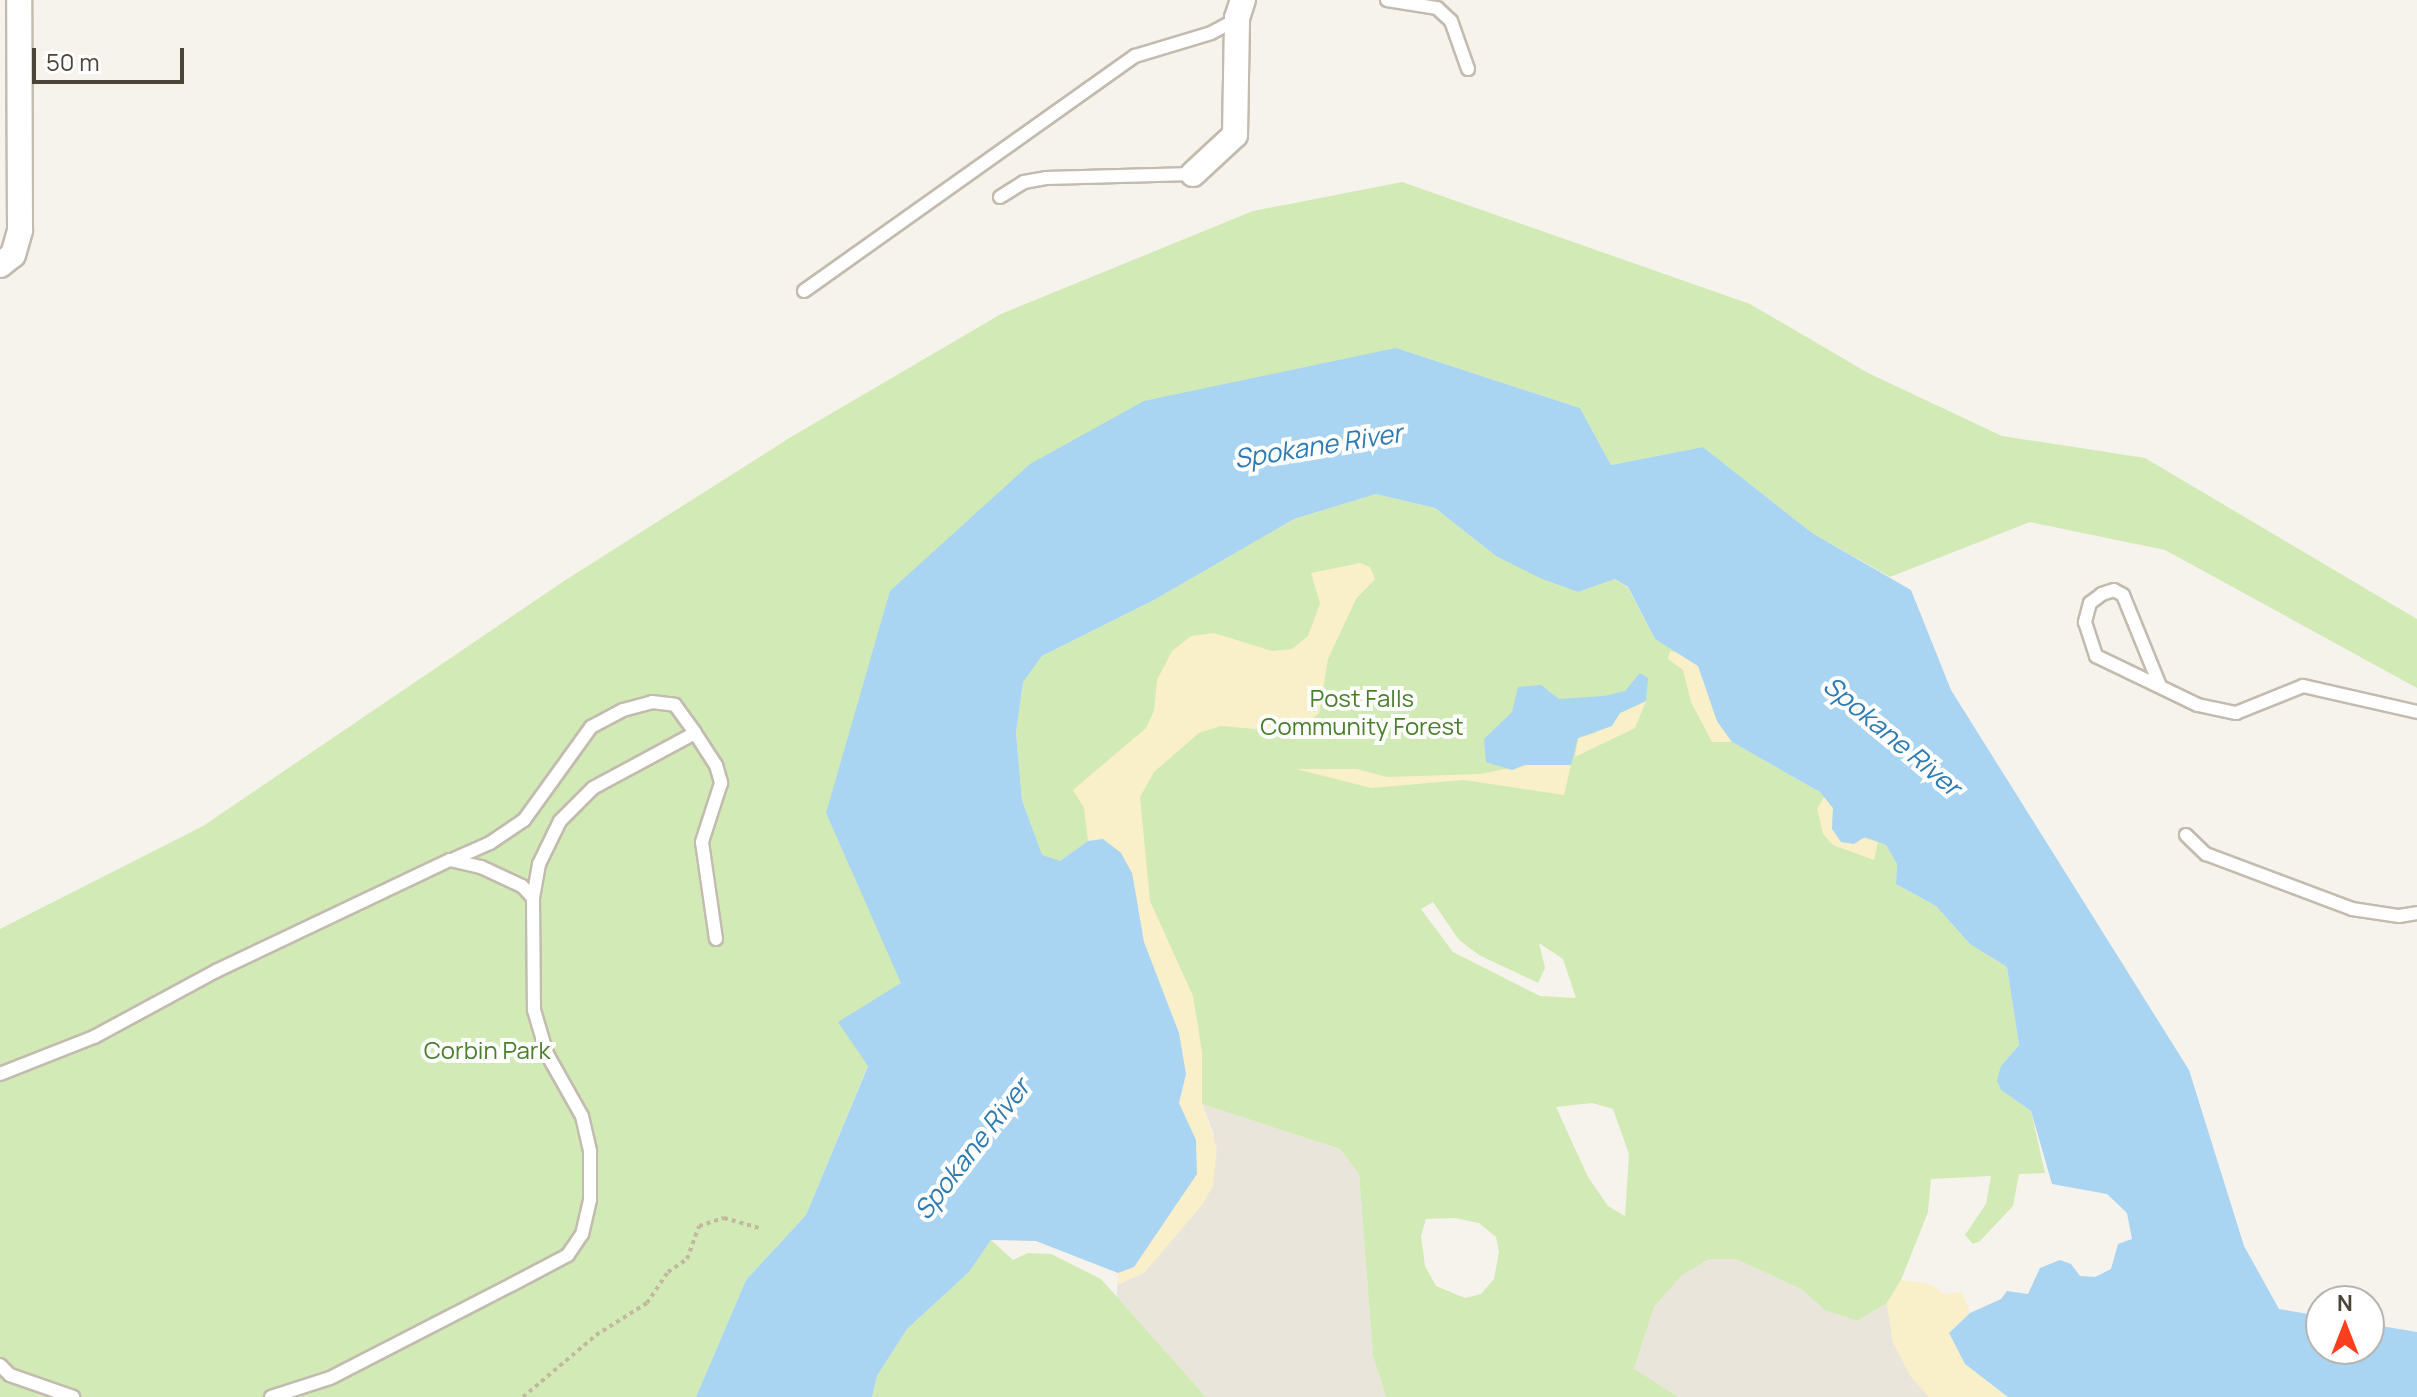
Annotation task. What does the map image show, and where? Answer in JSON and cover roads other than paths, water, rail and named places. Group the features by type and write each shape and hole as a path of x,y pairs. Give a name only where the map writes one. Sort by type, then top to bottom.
{"street":[{"path":"0,265 13,255 20,230 19,0"},
{"path":"1193,174 1235,135 1240,9"}],"lane":[{"path":"1387,0 1437,8 1451,21 1468,69"},
{"path":"804,291 1135,56 1211,33 1240,9"},
{"path":"1000,197 1024,182 1046,178 1193,174"},
{"path":"2160,686 2123,595 2114,590 2102,594 2090,603 2085,622 2096,656 2160,686 2220,713 2236,713 2303,686 2417,712"},
{"path":"0,1074 94,1037 216,971 490,843 524,820 591,727 623,710 652,702 675,705 716,765 721,783 702,842 716,939"},
{"path":"271,1397 330,1378 568,1255 582,1234 590,1200 590,1151 582,1116 547,1054 534,1010 533,898 539,864 560,821 593,788 695,733"},
{"path":"2186,835 2206,854 2352,909 2399,916 2417,913"},
{"path":"450,860 481,867 522,886 533,898"},
{"path":"0,1365 10,1375 73,1397"}],"water":[{"name":"Spokane River","path":"1396,348 1580,408 1611,465 1703,447 1812,533 1911,590 1951,690 2189,1070 2244,1246 2279,1309 2305,1313 2305,1365 2385,1365 2385,1327 2417,1332 2417,1397 2008,1397 1965,1364 1949,1333 1970,1313 2001,1299 2007,1291 2028,1294 2040,1268 2060,1260 2071,1264 2080,1276 2095,1277 2111,1269 2118,1244 2132,1239 2127,1213 2107,1194 2052,1184 2031,1111 2001,1090 1997,1080 2001,1066 2019,1045 2007,967 1970,944 1936,906 1896,884 1897,864 1886,845 1865,837 1854,844 1841,842 1832,829 1833,808 1820,792 1732,742 1717,721 1698,666 1655,639 1628,587 1615,579 1578,592 1540,578 1496,556 1435,508 1376,494 1294,519 1154,600 1042,656 1023,682 1016,733 1022,800 1042,855 1060,861 1088,841 1103,839 1121,853 1132,873 1144,942 1179,1033 1186,1074 1179,1103 1196,1140 1197,1174 1134,1267 1118,1273 1036,1241 991,1240 969,1272 907,1329 877,1376 872,1397 696,1397 746,1280 806,1215 868,1066 838,1022 901,983 826,813 890,591 1030,464 1144,401"},
{"path":"1640,673 1648,678 1646,701 1620,713 1612,726 1578,738 1571,765 1525,765 1512,770 1486,762 1484,739 1512,712 1518,687 1541,685 1559,699 1604,696 1625,691"}],"park label":[{"name":"Post Falls Community Forest","path":"1362,712"},
{"name":"Corbin Park","path":"487,1050"}]}
